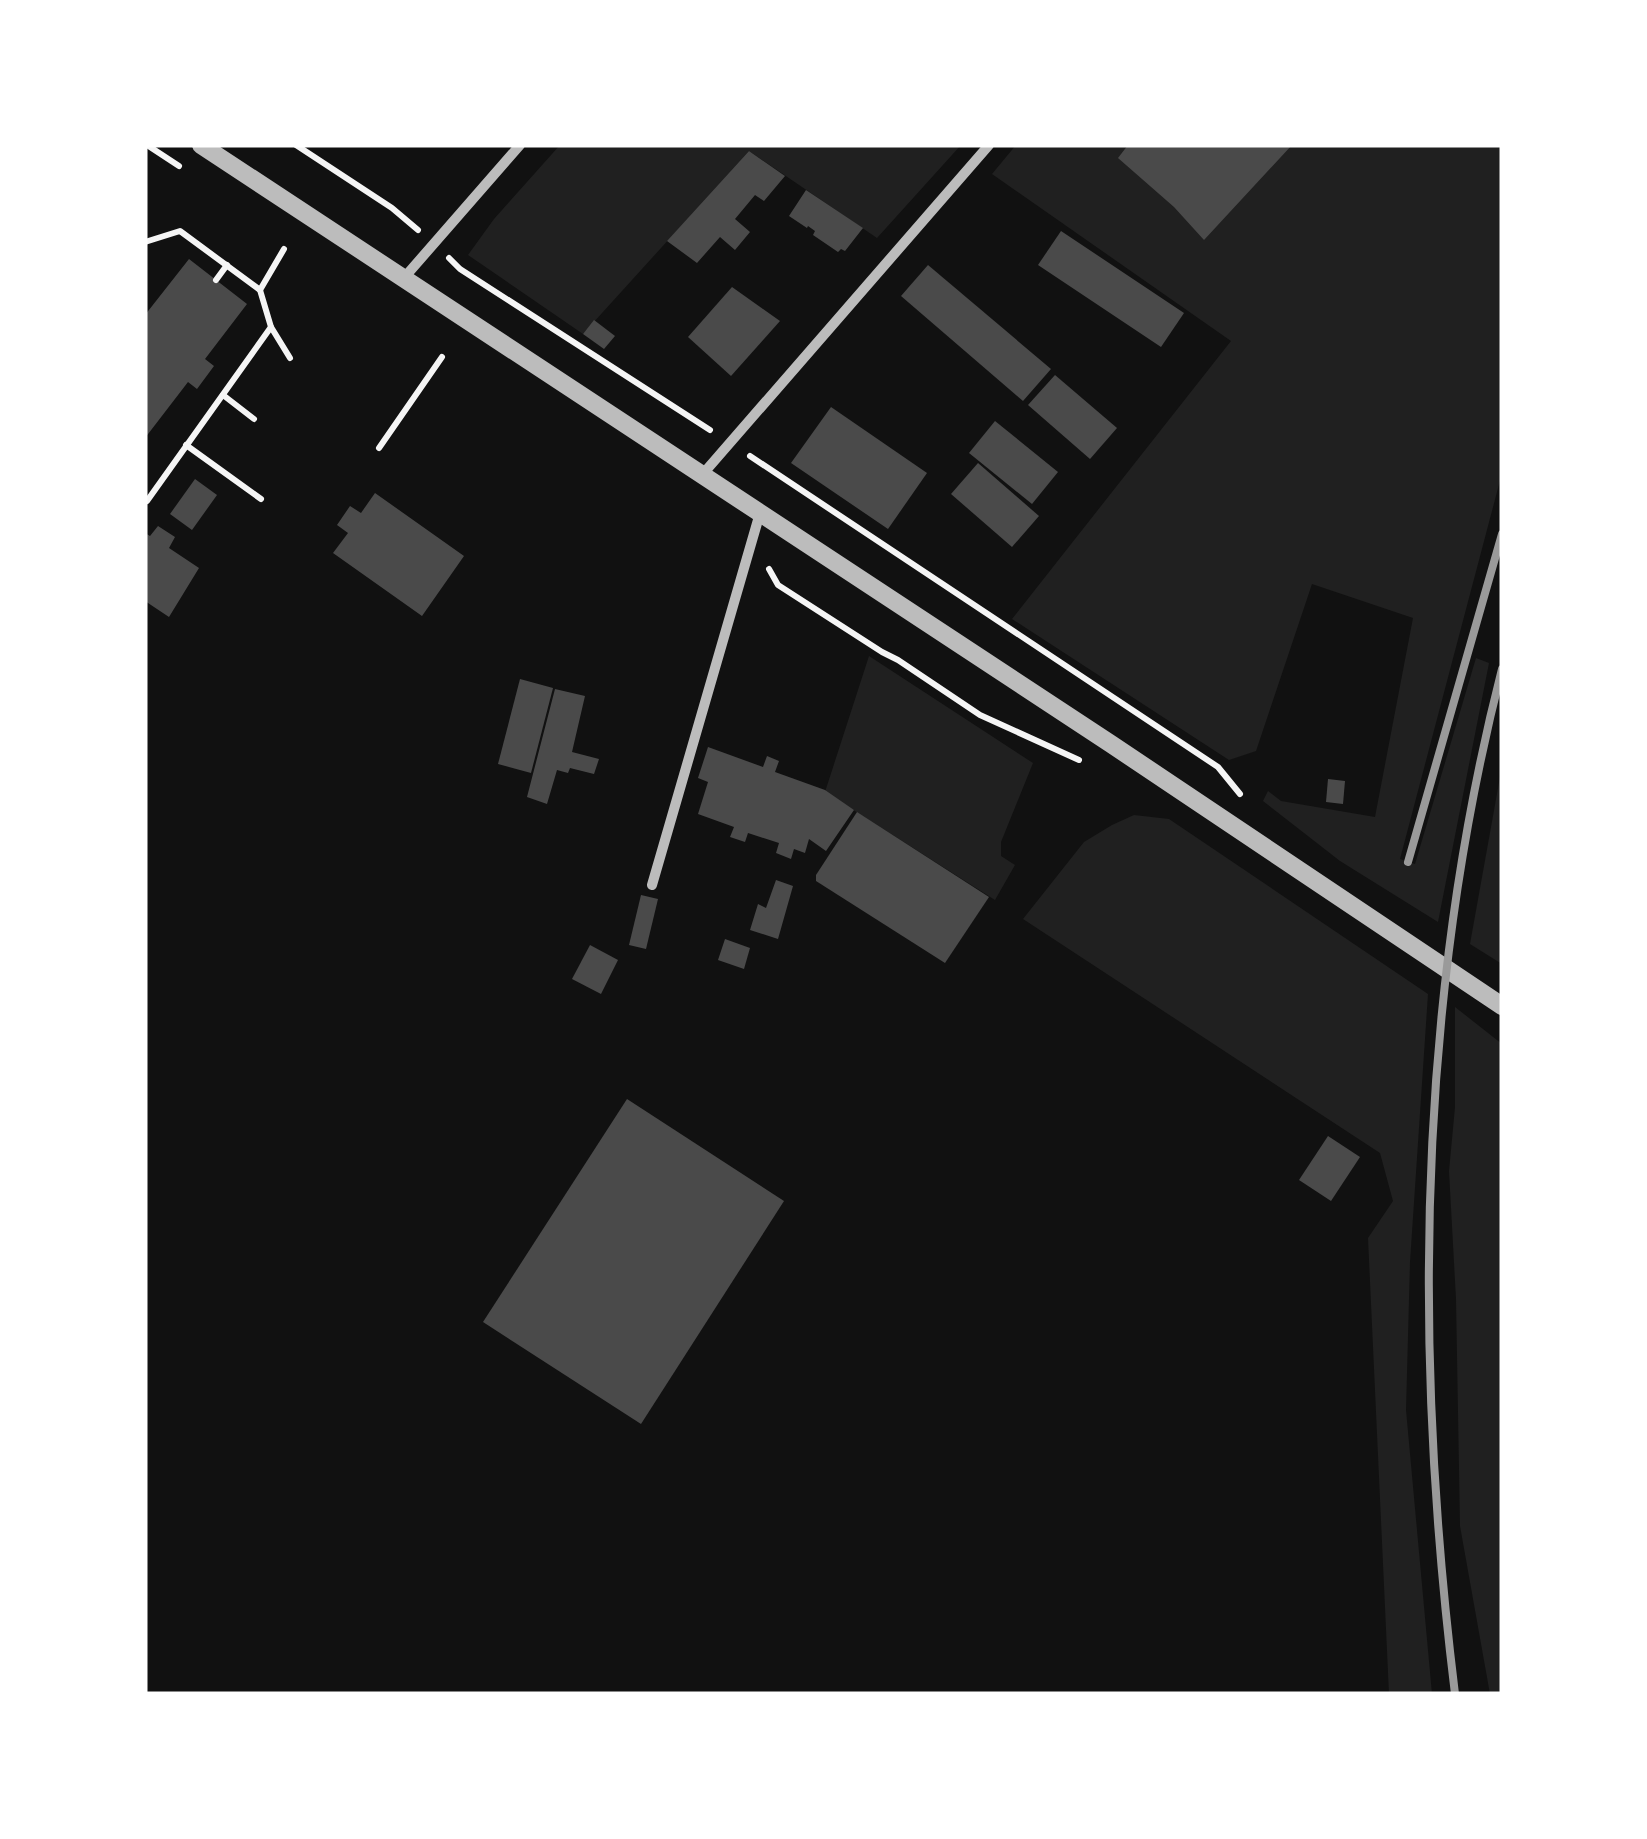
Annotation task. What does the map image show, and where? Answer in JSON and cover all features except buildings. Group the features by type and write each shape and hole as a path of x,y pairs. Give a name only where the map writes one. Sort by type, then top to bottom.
{"street":[{"path":"201,145 1502,1006"},
{"path":"404,279 520,145"},
{"path":"702,476 988,145"},
{"path":"652,885 760,513"}],"path":[{"path":"147,145 179,166"},
{"path":"296,145 392,208 460,269 1218,767 1242,796"},
{"path":"145,242 180,231 260,290 271,326 290,358"},
{"path":"260,290 284,250"},
{"path":"216,280 227,265"},
{"path":"145,499 271,326"},
{"path":"380,448 442,357"},
{"path":"222,394 254,419"},
{"path":"186,445 261,500"},
{"path":"752,541 778,585 980,715 1080,760"}],"shaded area":[{"path":"560,145 961,145 877,238 749,151 583,334 468,255 494,219"},
{"path":"1016,145 1502,145 1502,473 1400,859 1415,864 1476,658 1489,663 1438,922 1340,861 1263,801 1268,791 1281,801 1375,817 1413,618 1312,584 1256,751 1229,760 1012,619 1231,341 992,174"},
{"path":"869,656 1033,763 1001,842 1001,856 1015,865 995,900 825,792"},
{"path":"1502,766 1502,964 1470,944"},
{"path":"1134,815 1169,819 1428,994 1410,1262 1406,1410 1432,1694 1389,1694 1368,1238 1393,1201 1380,1153 1023,919 1084,842"},
{"path":"1455,1007 1502,1044 1502,1694 1490,1694 1460,1526 1456,1299 1449,1171 1455,1107"}],"railway":[{"path":"1408,862 1502,534"},
{"path":"1455,1694 1441,1566 1433,1437 1430,1179 1438,1050 1452,922 1474,795 1502,669"}]}
